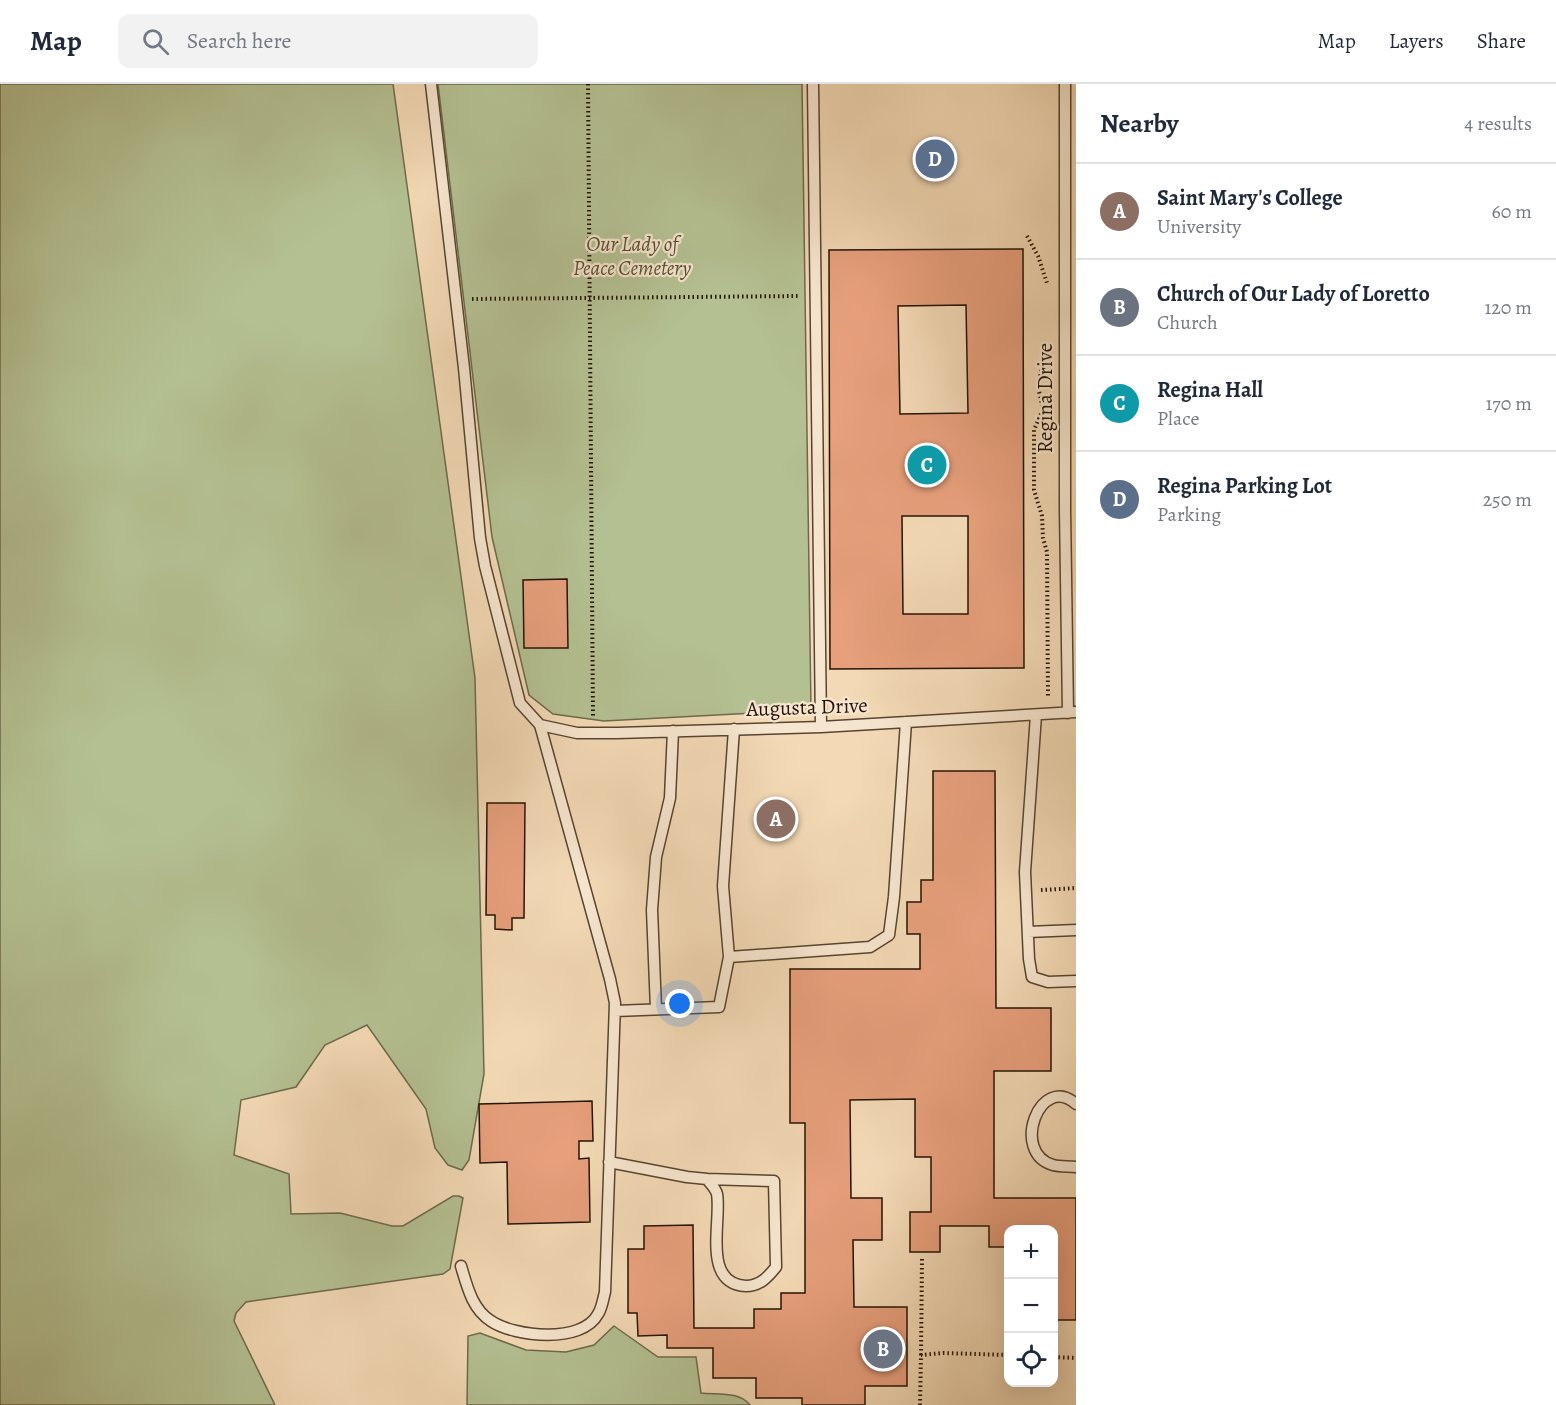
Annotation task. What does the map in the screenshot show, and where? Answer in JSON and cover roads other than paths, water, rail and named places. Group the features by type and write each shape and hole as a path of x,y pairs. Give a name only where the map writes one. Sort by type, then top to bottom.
{"lane":[{"path":"431,84 485,567 520,703 540,725 610,979 615,1011 605,1292 598,1315 587,1325 574,1332 560,1335 510,1330 490,1321 472,1302 461,1266"},
{"path":"813,84 821,727"},
{"name":"Regina Drive","path":"1065,84 1065,509 1072,713"},
{"name":"Augusta Drive","path":"540,725 577,733 593,733 821,727 1072,713"},
{"path":"1036,715 1025,872 1029,959 1032,977 1048,982 1076,981"},
{"path":"729,957 870,947 889,934 894,897 906,722"},
{"path":"615,1011 719,1007 729,957 723,886 734,729"},
{"path":"656,1010 652,910 656,856 670,798 673,731"},
{"path":"1028,932 1076,930"},
{"path":"1076,1104 1063,1096 1052,1096 1043,1102 1030,1136 1032,1146 1041,1159 1052,1165 1076,1167"},
{"path":"609,1162 687,1177 774,1180 776,1267 768,1277 757,1284 745,1286 734,1283 723,1274 717,1263 717,1192 707,1179"}],"place":[{"name":"Regina Parking Lot","path":"935,159"},
{"name":"Regina Hall","path":"927,465"},
{"name":"Saint Mary's College","path":"776,819"},
{"name":"Church of Our Lady of Loretto","path":"883,1349"}],"park label":[{"name":"Our Lady of Peace Cemetery","path":"632,256"}]}
